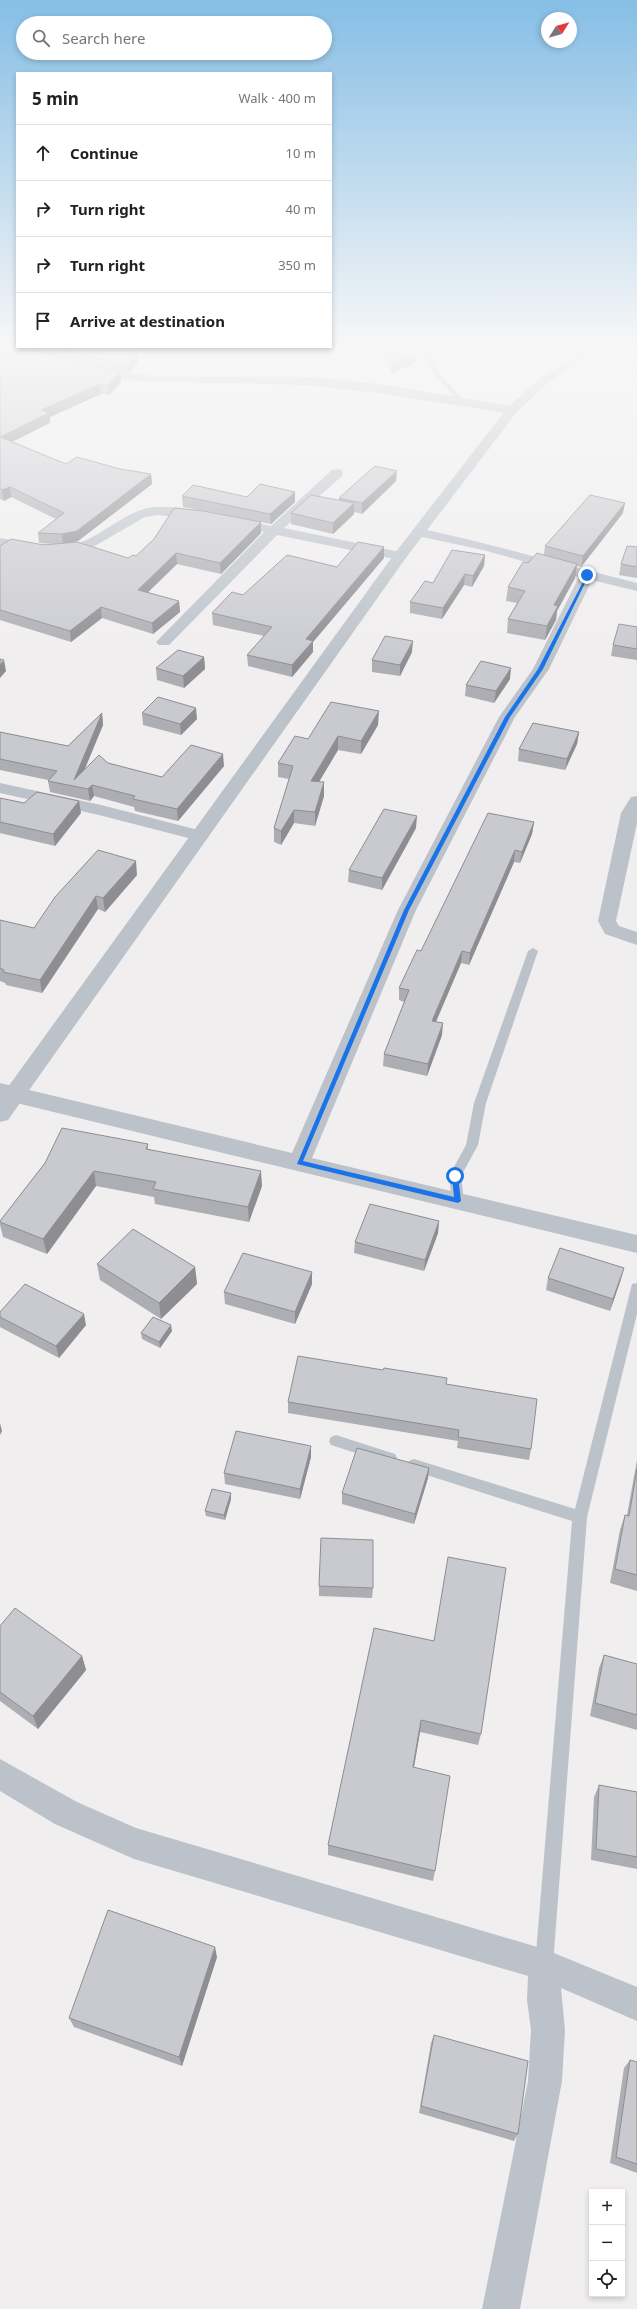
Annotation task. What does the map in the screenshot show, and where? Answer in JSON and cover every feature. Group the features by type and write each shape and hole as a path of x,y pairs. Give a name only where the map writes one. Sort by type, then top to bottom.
{"street":[{"path":"0,1114 7,1092 200,836 400,556 480,452"},
{"path":"164,642 274,530 337,473"},
{"path":"0,542 45,550 73,549 88,544 141,514 157,511 204,516 400,556"},
{"path":"418,532 486,547 541,564 637,587"},
{"path":"299,1163 407,910 507,717 541,669 587,575"},
{"path":"0,788 101,810 200,836"},
{"path":"637,801 630,813 622,857 607,920 612,930 637,939"},
{"path":"7,1092 637,1244"},
{"path":"0,1774 66,1813 134,1843 544,1965 637,2004"},
{"path":"501,2309 545,2081 548,2030 544,2000 544,1965"}],"lane":[{"path":"458,1201 455,1176 472,1145 480,1103 533,951"},
{"path":"544,1965 580,1517 637,1288"},
{"path":"336,1441 580,1517"}],"building":[{"path":"0,452 36,452 66,464 77,457 120,469 151,474 77,531 62,534 38,533 64,513 10,487 2,490 0,489"},
{"path":"375,466 397,471 362,503 339,498"},
{"path":"260,484 295,492 270,514 182,496 193,485 247,497"},
{"path":"311,495 354,503 333,523 291,513"},
{"path":"590,495 625,503 583,556 545,546"},
{"path":"174,508 203,511 261,522 220,563 176,553 138,590 179,601 152,623 101,607 70,631 0,610 0,546 11,539 44,545 77,542 128,558 133,555 136,556 154,539"},
{"path":"358,542 384,547 306,639 313,641 292,665 247,655 272,627 212,613 232,592 243,595 287,555 337,567"},
{"path":"627,546 637,547 637,567 621,564"},
{"path":"452,550 485,555 473,576 465,574 443,608 410,602 425,581 433,583"},
{"path":"537,553 577,564 554,605 558,606 547,626 508,619 525,591 508,587 523,562 528,563"},
{"path":"619,624 637,627 637,649 613,645"},
{"path":"385,636 413,641 400,665 372,660"},
{"path":"178,650 204,657 183,676 156,668"},
{"path":"0,659 4,660 0,665"},
{"path":"481,661 511,668 496,691 466,685"},
{"path":"158,697 196,708 180,724 142,713"},
{"path":"331,702 379,711 361,741 338,736 311,781 324,782 315,812 294,810 281,831 274,828 293,766 278,763 295,736 308,739"},
{"path":"102,713 74,780 99,755 108,763 162,777 191,745 223,754 177,809 133,799 135,796 92,785 88,789 48,781 57,771 0,759 0,732 68,746"},
{"path":"533,723 579,732 567,759 519,749"},
{"path":"37,792 79,801 53,834 0,822 0,798 24,803"},
{"path":"384,809 417,816 382,878 349,870"},
{"path":"488,813 534,822 522,852 515,850 470,953 462,951 432,1021 443,1023 428,1064 384,1054 409,990 399,988 417,950 421,951"},
{"path":"98,850 136,861 103,898 96,896 40,980 3,972 4,970 0,968 0,920 34,928 55,897"},
{"path":"62,1128 148,1144 146,1149 261,1171 248,1207 153,1189 156,1182 94,1171 43,1239 0,1222 45,1163"},
{"path":"370,1204 439,1221 425,1260 355,1242"},
{"path":"133,1229 195,1267 159,1303 97,1264"},
{"path":"560,1248 624,1268 613,1299 548,1278"},
{"path":"243,1253 312,1272 295,1312 224,1292"},
{"path":"25,1284 84,1314 56,1346 0,1317 0,1312"},
{"path":"153,1317 171,1325 159,1342 141,1333"},
{"path":"298,1356 383,1370 384,1368 447,1378 446,1384 537,1399 531,1449 458,1437 459,1430 288,1402"},
{"path":"236,1431 311,1446 300,1489 224,1473"},
{"path":"357,1448 429,1468 415,1514 342,1493"},
{"path":"637,1469 637,1575 615,1569 625,1515 629,1516"},
{"path":"212,1489 231,1493 224,1515 205,1511"},
{"path":"321,1538 373,1540 373,1588 319,1586"},
{"path":"448,1557 506,1568 481,1734 421,1720 413,1767 450,1776 435,1871 328,1845 374,1628 434,1641"},
{"path":"15,1608 82,1656 33,1716 0,1692 0,1626"},
{"path":"604,1655 637,1664 637,1715 595,1703"},
{"path":"599,1785 637,1792 637,1857 596,1849"},
{"path":"108,1910 215,1947 179,2057 69,2018"},
{"path":"434,2035 528,2061 518,2134 421,2106"},
{"path":"630,2060 637,2062 637,2164 616,2157"}],"route":[{"path":"455,1176 458,1201 299,1163 407,910 462,801 507,717 541,669 587,575"}]}
